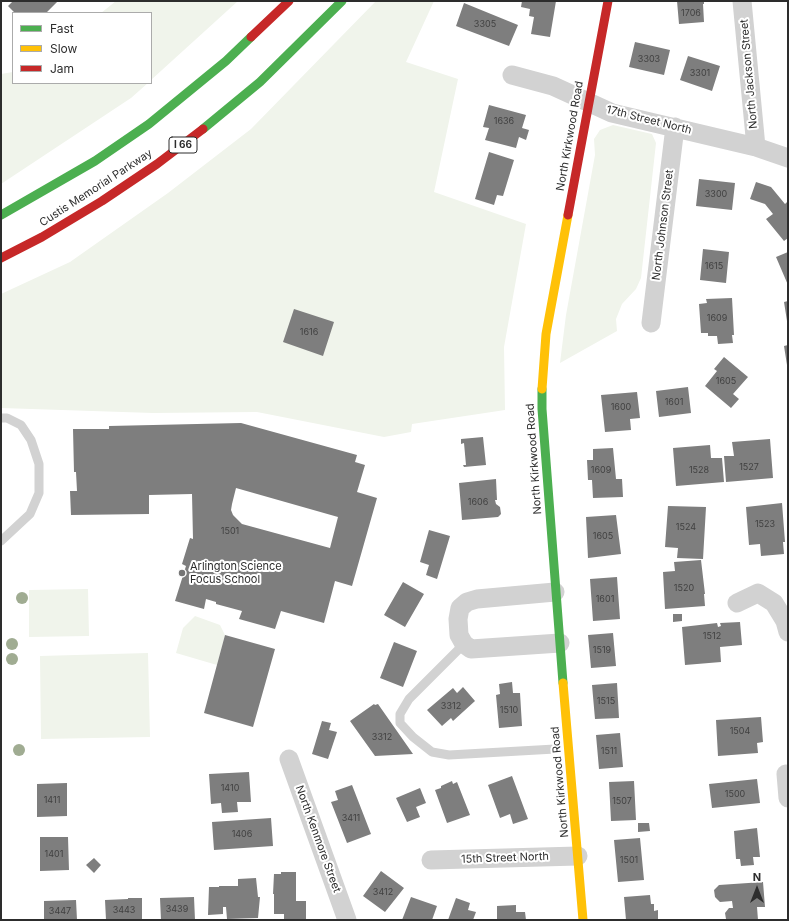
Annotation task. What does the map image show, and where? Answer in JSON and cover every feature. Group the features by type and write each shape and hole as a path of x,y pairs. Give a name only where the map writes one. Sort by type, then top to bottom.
{"main road":[{"path":"1,216 95,161 149,124 226,61 289,1"},
{"name":"Custis Memorial Parkway","path":"1,258 48,234 102,201 151,168 204,128 260,82 342,1"},
{"name":"North Kirkwood Road","path":"583,920 568,856 545,593 542,383 546,334 578,99 608,1"}],"street":[{"name":"North Jackson Street","path":"742,1 756,147"},
{"name":"17th Street North","path":"512,75 553,86 578,99 612,113 756,147 788,158"},
{"name":"North Johnson Street","path":"650,323 675,127"},
{"path":"545,593 477,599 467,602 460,608 458,619 459,635 464,644 471,649 550,643"},
{"path":"737,603 758,593 774,603 785,621 788,632"},
{"name":"North Kenmore Street","path":"289,759 347,920"},
{"path":"786,774 788,798"},
{"name":"15th Street North","path":"431,860 568,856"}],"lane":[{"path":"1,418 7,418 20,425 31,440 39,464 39,493 30,514 1,541"},
{"path":"464,644 409,699 400,714 400,723 413,737 432,752 448,755 555,749"}],"shaded area":[{"path":"116,1 238,1 152,79 152,12 102,12"},
{"path":"376,1 434,1 406,62 458,79 434,192 526,224 504,347 505,410 412,424 411,432 384,437 257,412 153,413 1,408 1,294 70,262 168,193 251,129"},
{"path":"12,72 12,84 147,84 131,98 1,184 1,74"},
{"path":"613,125 652,134 656,143 641,278 636,289 622,304 616,319 617,331 560,363 566,315 595,155 594,139 600,130"},
{"path":"88,589 89,636 29,637 29,590"},
{"path":"195,616 220,625 225,635 217,665 176,653 183,628"},
{"path":"148,653 150,737 41,739 40,656"}],"building":[{"path":"13,1 58,1 47,12 14,12 8,6"},
{"path":"522,1 556,1 550,37 531,34 534,17 529,16 530,9 521,7"},
{"path":"677,1 704,1 704,22 679,24"},
{"path":"464,3 518,25 509,46 456,26"},
{"path":"635,42 670,50 664,75 629,67"},
{"path":"688,56 720,66 712,91 680,80"},
{"path":"489,105 526,115 522,128 529,130 526,140 519,137 516,148 485,140 489,128 483,127"},
{"path":"489,152 514,160 503,196 497,195 494,205 475,199"},
{"path":"699,179 735,183 732,210 696,206"},
{"path":"756,182 771,187 785,204 788,201 788,238 784,241 766,219 773,214 765,204 750,199"},
{"path":"703,249 729,252 726,283 700,280"},
{"path":"788,252 788,285 776,257"},
{"path":"732,298 733,343 718,344 717,336 708,336 708,333 701,333 699,304 707,303 706,299"},
{"path":"788,301 788,321 787,321 784,302"},
{"path":"294,309 334,322 323,356 283,342"},
{"path":"788,345 788,365 787,365 784,346"},
{"path":"724,357 748,377 733,394 739,399 731,408 705,386 717,371 714,369"},
{"path":"688,387 691,413 659,417 656,391"},
{"path":"637,392 640,418 630,419 631,430 605,432 601,395"},
{"name":"Arlington Science Focus School","path":"241,423 357,455 355,462 365,465 357,492 377,498 352,586 335,581 324,623 281,611 275,629 239,619 242,611 216,604 216,602 206,599 204,609 175,601 186,566 182,564 190,538 193,539 192,494 149,495 149,514 71,515 70,491 77,491 76,472 74,472 73,429 109,429 109,426","holes":["236,488 338,517 330,548 242,524 233,515 231,510"]},
{"path":"483,437 486,465 464,467 463,465 466,465 464,443 461,444 461,439"},
{"path":"770,439 773,478 726,482 724,456 734,456 732,442"},
{"path":"710,445 711,458 722,458 724,482 676,486 673,448"},
{"path":"613,448 616,479 622,479 623,497 593,498 592,480 588,480 587,460 593,460 593,449"},
{"path":"496,479 497,500 495,500 496,504 500,507 501,514 498,517 462,520 459,483"},
{"path":"782,503 785,542 783,542 784,554 761,556 760,544 749,545 746,507"},
{"path":"668,506 706,507 703,559 677,558 678,548 665,547"},
{"path":"616,515 621,554 588,558 586,517"},
{"path":"429,530 450,536 437,579 426,575 429,565 420,562"},
{"path":"701,560 705,606 665,609 663,572 675,571 674,562"},
{"path":"617,577 620,619 593,621 590,579"},
{"path":"403,582 424,594 405,627 384,615"},
{"path":"673,614 682,614 682,621 673,622"},
{"path":"740,622 742,645 720,647 721,662 685,665 682,627 717,623 718,627 721,626 720,623"},
{"path":"613,633 616,666 591,668 588,635"},
{"path":"225,635 275,649 253,727 204,713"},
{"path":"394,642 417,651 403,687 380,678"},
{"path":"512,682 513,693 520,693 522,726 499,728 496,695 500,694 499,684"},
{"path":"617,683 619,718 595,719 592,685"},
{"path":"463,687 475,701 453,721 451,718 442,726 427,710 453,688 457,693"},
{"path":"374,704 378,704 413,754 375,756 350,721"},
{"path":"761,717 763,742 757,743 758,753 718,756 716,720"},
{"path":"322,721 331,723 329,730 337,732 328,759 312,754"},
{"path":"620,733 623,767 599,769 596,735"},
{"path":"249,772 251,802 237,802 238,812 222,813 221,803 211,804 209,774"},
{"path":"512,776 528,819 513,824 510,814 500,818 488,785"},
{"path":"757,779 760,803 712,808 709,784"},
{"path":"452,781 453,784 457,782 470,815 447,823 435,790"},
{"path":"634,781 636,820 611,821 609,782"},
{"path":"67,783 67,816 37,817 37,784"},
{"path":"352,785 371,834 347,843 331,802 338,800 335,791"},
{"path":"420,788 426,803 416,807 420,817 407,822 396,798"},
{"path":"271,818 273,846 214,850 212,822"},
{"path":"638,823 649,823 650,831 638,832"},
{"path":"757,828 760,857 753,857 754,865 741,866 740,859 736,859 734,831"},
{"path":"40,837 68,837 69,870 40,871"},
{"path":"640,838 644,880 618,882 614,840"},
{"path":"94,858 101,865 94,873 86,865"},
{"path":"381,871 404,888 385,912 363,896"},
{"path":"281,872 296,872 296,901 306,901 306,920 284,920 284,914 274,914 274,874 281,874"},
{"path":"256,878 258,897 260,897 258,918 227,919 226,907 223,907 223,914 208,915 209,887 238,886 238,879"},
{"path":"763,882 765,907 757,907 758,920 727,920 725,913 729,908 733,908 732,901 720,902 715,897 714,890 719,885"},
{"path":"650,895 651,904 654,904 654,911 658,910 658,920 626,920 624,897"},
{"path":"194,897 195,920 161,920 160,898"},
{"path":"411,897 437,906 432,920 402,920"},
{"path":"142,898 142,920 106,920 105,900"},
{"path":"456,898 470,903 468,910 476,912 473,920 448,920"},
{"path":"76,900 77,920 44,920 44,901"},
{"path":"516,905 516,912 525,912 526,920 497,920 497,906"}],"traffic: fast":[{"path":"203,129 260,82 342,1"},
{"path":"1,215 95,161 149,124 226,61 251,37"},
{"path":"542,389 542,409 563,683"}],"traffic: slow":[{"path":"542,389 546,334 568,215"},
{"path":"563,683 583,920"}],"traffic: jam":[{"path":"251,37 289,1"},
{"path":"568,215 608,1"},
{"path":"1,258 42,237 102,201 157,164 203,129"}],"place":[{"name":"Arlington Science Focus School","path":"182,573"}]}
